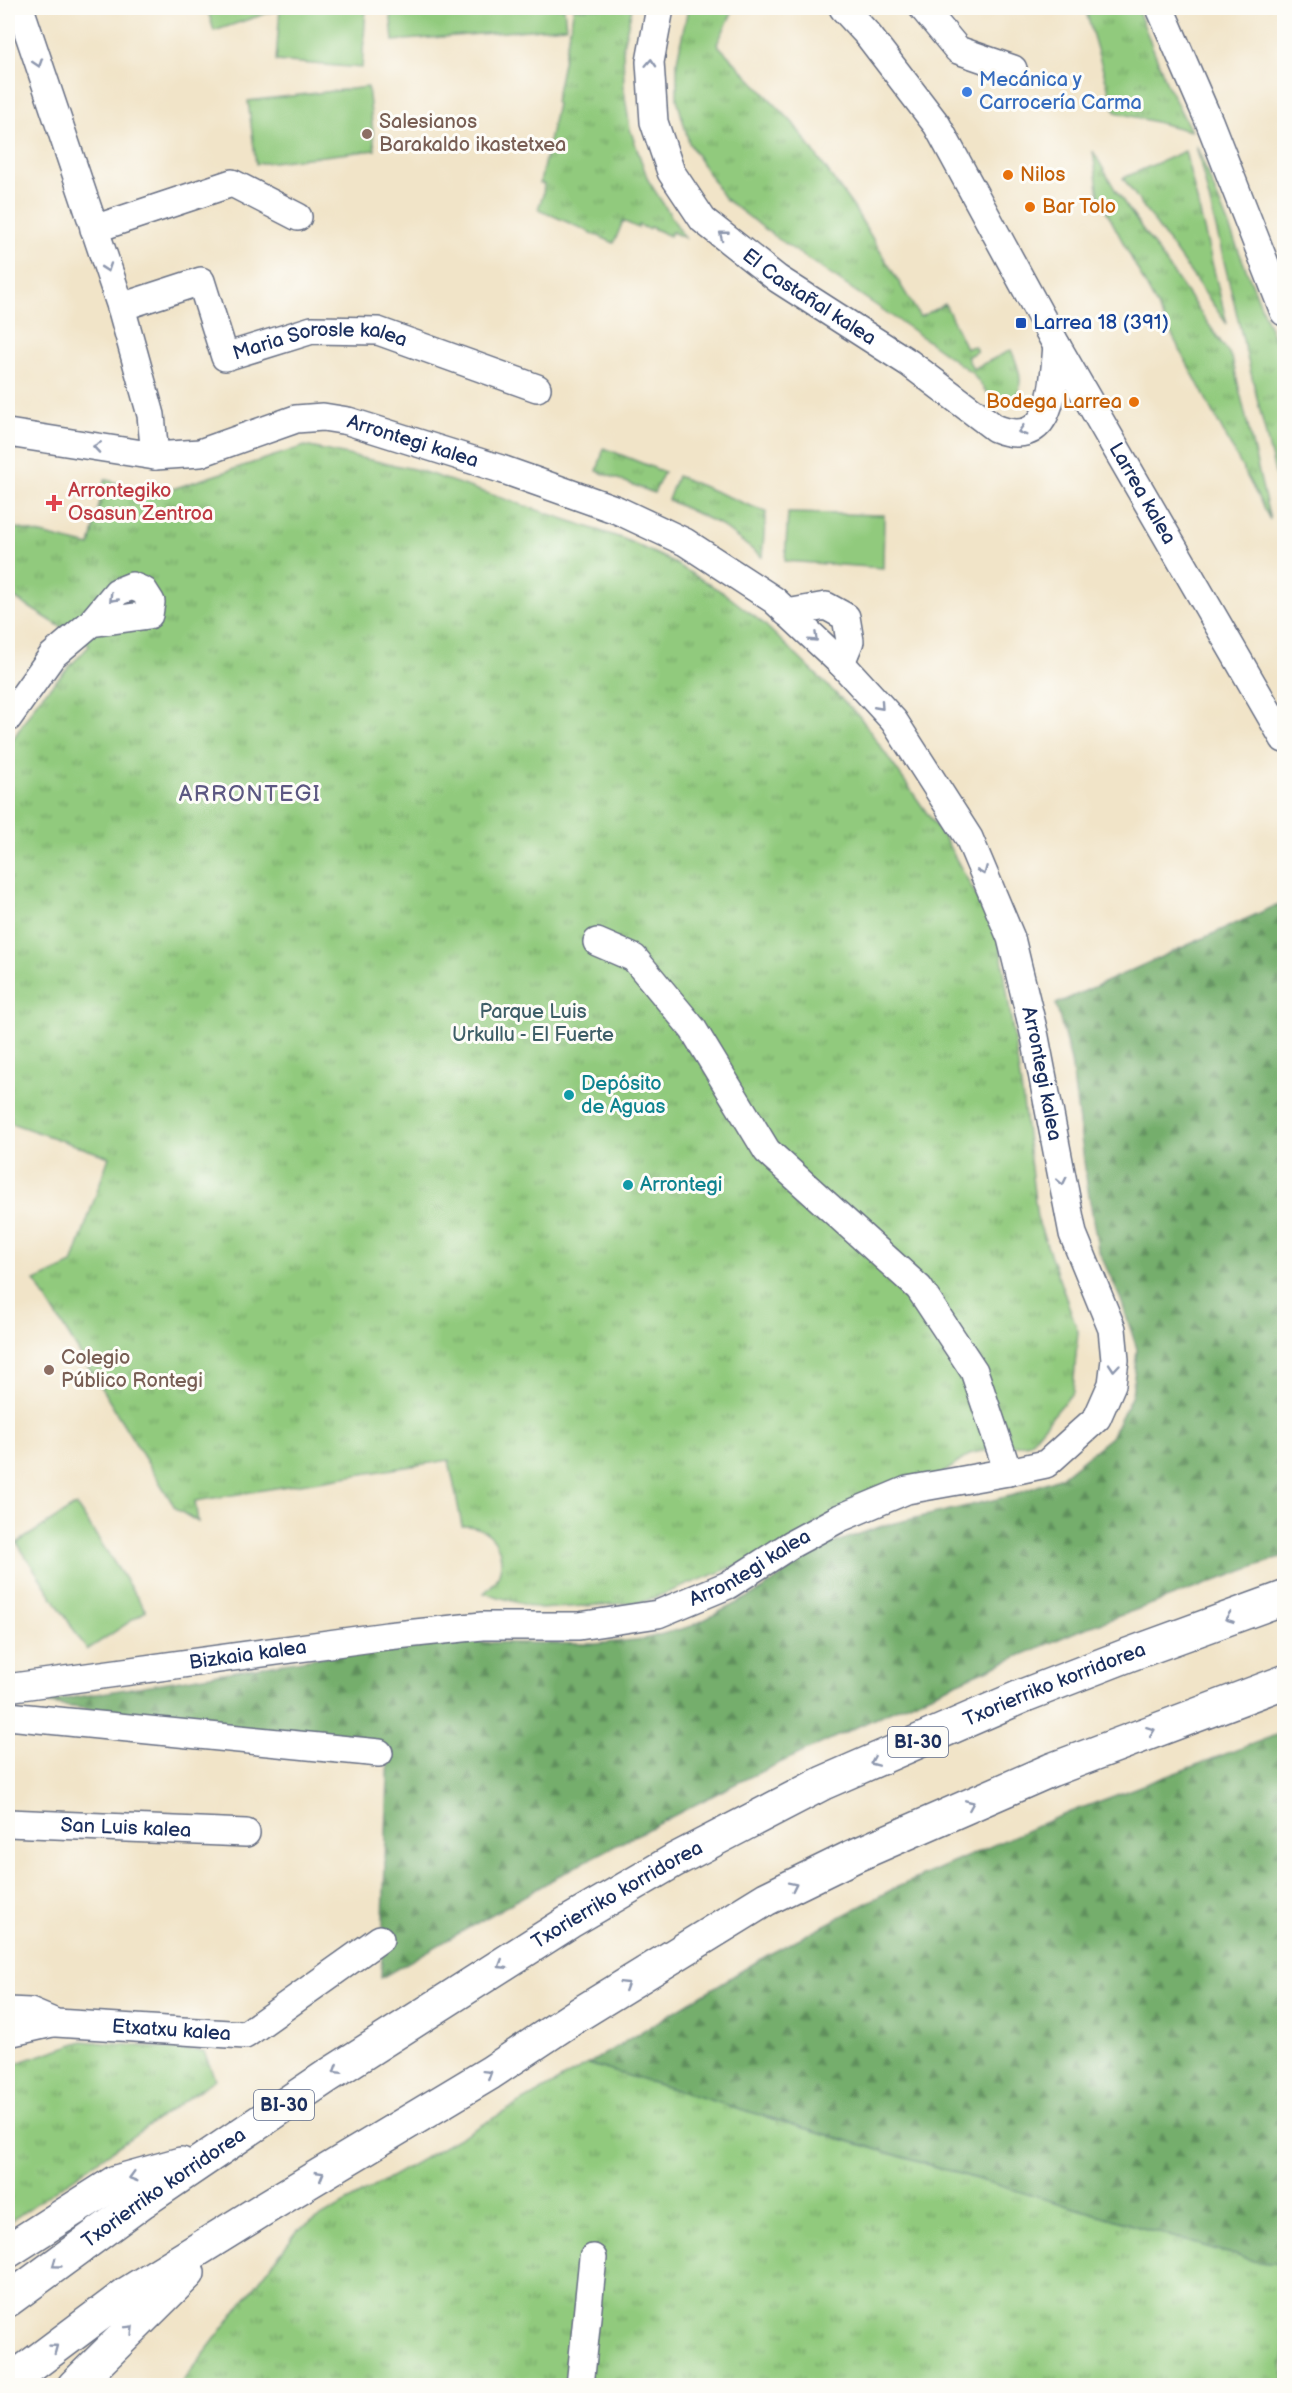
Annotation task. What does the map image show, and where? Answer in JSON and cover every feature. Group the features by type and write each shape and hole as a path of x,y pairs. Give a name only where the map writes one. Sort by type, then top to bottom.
{"highway":[{"name":"Txorierriko korridorea","path":"8,2300 143,2201 326,2077 569,1922 732,1829 824,1783 1025,1695 1284,1598"},
{"path":"8,2383 128,2294 270,2205 490,2073 585,2010 766,1899 854,1856 1051,1770 1284,1682"},
{"path":"8,2251 116,2182 209,2156"},
{"path":"74,2385 179,2281 270,2205"}],"street":[{"path":"20,8 121,307 151,415 155,456"},
{"name":"El Castañal kalea","path":"660,8 650,62 654,122 671,172 703,220 778,279 909,363 995,428 1011,435 1030,431 1045,417 1051,400 1057,346"},
{"name":"Larrea kalea","path":"843,8 868,35 937,125 1057,346 1284,739"},
{"path":"923,8 958,50 1013,69"},
{"path":"1160,8 1209,122 1284,312"},
{"path":"94,229 232,183 298,217"},
{"name":"Maria Sorosle kalea","path":"121,307 201,281 225,357 312,330 378,331 537,388"},
{"name":"Arrontegi kalea","path":"8,433 155,456 200,453 296,419 322,417 348,421 617,510 685,542 774,600 841,663 894,721 969,838 1011,938 1035,1037 1073,1234 1112,1329 1115,1360 1112,1384 1097,1418 1046,1464 907,1490 840,1518 792,1544 728,1585 658,1614 579,1626 482,1626"},
{"path":"788,613 826,606 846,617 850,641 841,663"},
{"path":"8,718 52,656 91,624"},
{"path":"597,942 634,958 693,1029 767,1150 919,1288 974,1371 1008,1472"},
{"name":"Bizkaia kalea","path":"10,1684 482,1626"},
{"path":"8,1716 379,1753"},
{"name":"San Luis kalea","path":"8,1823 246,1833"},
{"name":"Etxatxu kalea","path":"8,2011 30,2012 56,2022 245,2035 380,1939"},
{"path":"8,2033 56,2022"},
{"path":"580,2385 593,2258"}],"green space":[{"path":"207,8 272,8 274,11 214,31"},
{"path":"280,8 366,8 362,68 276,61"},
{"path":"390,8 564,8 566,27 393,41"},
{"path":"574,8 632,8 623,45 624,90 630,129 648,180 685,238 672,232 670,236 650,227 648,229 639,225 638,228 623,221 614,243 538,209 544,184 540,183"},
{"path":"688,8 727,8 732,13 717,44 793,123 854,208 920,317 945,304 966,348 974,346 977,351 967,357 973,369 1011,350 1020,376 1019,388 1014,401 1005,404 997,402 972,373 781,241 724,198 689,143 677,99 677,61"},
{"path":"1085,8 1137,8 1167,84 1191,131 1115,112"},
{"path":"368,87 375,150 256,164 248,101"},
{"path":"1196,145 1284,363 1284,510"},
{"path":"1093,151 1116,191 1232,358 1270,520 1099,197"},
{"path":"1185,151 1227,324 1123,178"},
{"name":"Parque Luis Urkullu - El Fuerte","path":"305,446 418,470 624,539 669,560 724,593 763,623 860,717 945,839 999,937 1022,1093 1037,1218 1078,1331 1073,1392 1030,1443 972,1453 905,1500 643,1602 540,1609 484,1593 497,1579 501,1559 499,1550 495,1542 482,1530 462,1526 449,1460 195,1501 198,1522 176,1509 35,1281 72,1264 109,1157 8,1122 8,747 38,700 90,645 8,594 8,526 90,546 105,479 154,495"},
{"path":"604,448 664,472 654,493 597,471"},
{"path":"677,476 766,512 762,557 719,524 668,500"},
{"path":"788,513 884,515 883,568 785,561"},
{"path":"1284,902 1284,1556 1075,1632 891,1711 737,1783 580,1864 381,1978 389,1748 41,1703 369,1649 465,1642 595,1644 644,1639 692,1626 762,1590 820,1548 882,1526 1014,1495 1061,1477 1111,1437 1132,1395 1137,1349 1121,1300 1098,1249 1071,1061 1056,1004"},
{"path":"76,1505 146,1611 87,1650 17,1543"},
{"path":"1284,1732 1284,2264 1258,2262 588,2064 766,1956 893,1889 1055,1818"},
{"path":"83,2041 204,2052 215,2079 8,2223 8,2066"},
{"path":"588,2064 1258,2262 1284,2264 1284,2385 179,2386 298,2230"}],"place":[{"name":"Mecánica y Carrocería Carma","path":"967,92"},
{"name":"Salesianos Barakaldo ikastetxea","path":"367,134"},
{"name":"Nilos","path":"1008,175"},
{"name":"Bar Tolo","path":"1030,207"},
{"name":"Larrea 18 (391)","path":"1021,323"},
{"name":"Bodega Larrea","path":"1134,402"},
{"name":"Arrontegiko Osasun Zentroa","path":"54,503"},
{"name":"Depósito de Aguas","path":"569,1095"},
{"name":"Arrontegi","path":"628,1185"},
{"name":"Colegio Público Rontegi","path":"49,1370"}],"district":[{"name":"ARRONTEGI","path":"250,794"}]}
